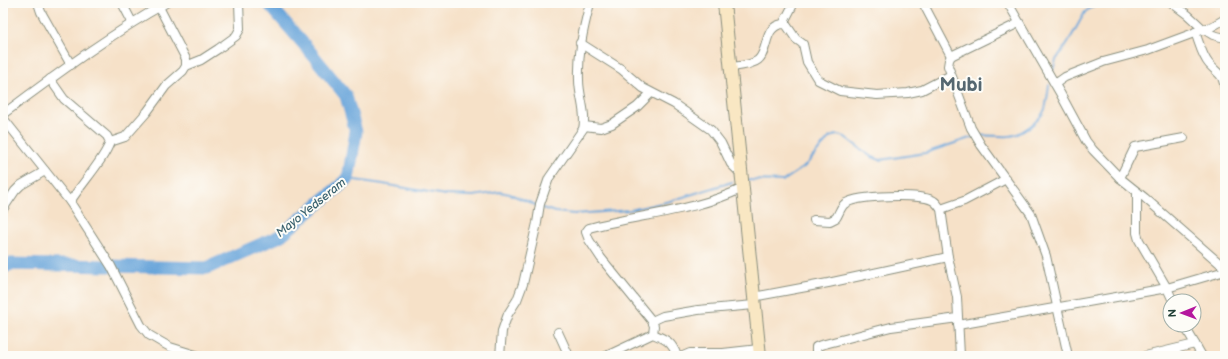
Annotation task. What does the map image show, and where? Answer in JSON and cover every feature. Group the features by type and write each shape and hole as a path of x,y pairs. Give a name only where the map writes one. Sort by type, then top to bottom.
{"street":[{"path":"38,3 41,12 71,65"},
{"path":"122,3 132,22"},
{"path":"110,142 125,137 147,112 166,86 172,82 186,66 212,53 236,36 240,29 239,3"},
{"path":"500,356 502,330 523,284 540,204 549,178 580,136 584,126 585,122 579,81 580,43 590,3"},
{"path":"683,356 690,352 760,353 724,3"},
{"path":"782,24 794,3"},
{"path":"923,3 951,56"},
{"path":"1008,3 1086,140 1100,159 1225,270"},
{"path":"1172,3 1203,29 1213,35 1225,38"},
{"path":"3,114 50,79 132,22 163,5 186,59 186,66"},
{"path":"1055,84 1065,77 1103,62 1148,50 1213,26 1225,19"},
{"path":"731,68 756,62 761,57 769,34 774,27 778,24 785,23 796,39 803,44 807,62 818,80 840,90 877,95 908,94 922,90 952,75"},
{"path":"1019,23 951,56 948,60 948,66 971,128 1030,214 1046,256 1068,356"},
{"path":"1195,32 1209,64 1223,75 1225,90"},
{"path":"580,43 621,69 650,93 674,104 711,130 721,143 731,164 741,174"},
{"path":"50,79 64,98 106,136 110,142"},
{"path":"584,126 601,128 612,124 637,107 650,93"},
{"path":"3,118 70,202 110,266 140,325 149,335 170,347 199,356"},
{"path":"1120,178 1135,147 1184,138"},
{"path":"70,202 108,148 110,142"},
{"path":"3,209 21,185 45,171"},
{"path":"940,209 964,201 1006,179"},
{"path":"653,334 654,326 652,321 601,258 586,232 587,230 589,228 607,223 706,203 743,188"},
{"path":"1137,192 1137,233 1139,240 1169,293"},
{"path":"814,220 830,221 836,218 844,204 868,197 905,197 933,200 940,209 948,257 957,297 960,356"},
{"path":"652,321 663,316 754,301 948,257"},
{"path":"816,356 816,347 821,345 891,327 958,321 1057,308 1167,288 1225,270"},
{"path":"558,332 569,356"},
{"path":"1189,333 1202,356"},
{"path":"606,356 653,334 669,342 673,346 676,356"},
{"path":"1145,356 1195,344"}],"waterway":[{"name":"Mayo Yedseram","path":"3,268 10,264 207,268 280,236 348,179 356,132 346,96 268,3"},
{"path":"1052,73 1056,60 1085,12 1096,4 1107,3"},
{"path":"1121,3 1144,3"},
{"path":"978,136 1014,135 1030,127 1045,109 1049,85"},
{"path":"747,180 783,181 804,167 830,137 837,135 845,137 870,156 880,160 925,153 973,137"},
{"path":"348,179 445,195 473,196 500,192 510,194 538,206"},
{"path":"542,208 556,212 574,214 630,210 670,201 732,182"}],"district":[{"name":"Mubi","path":"961,85"}]}
